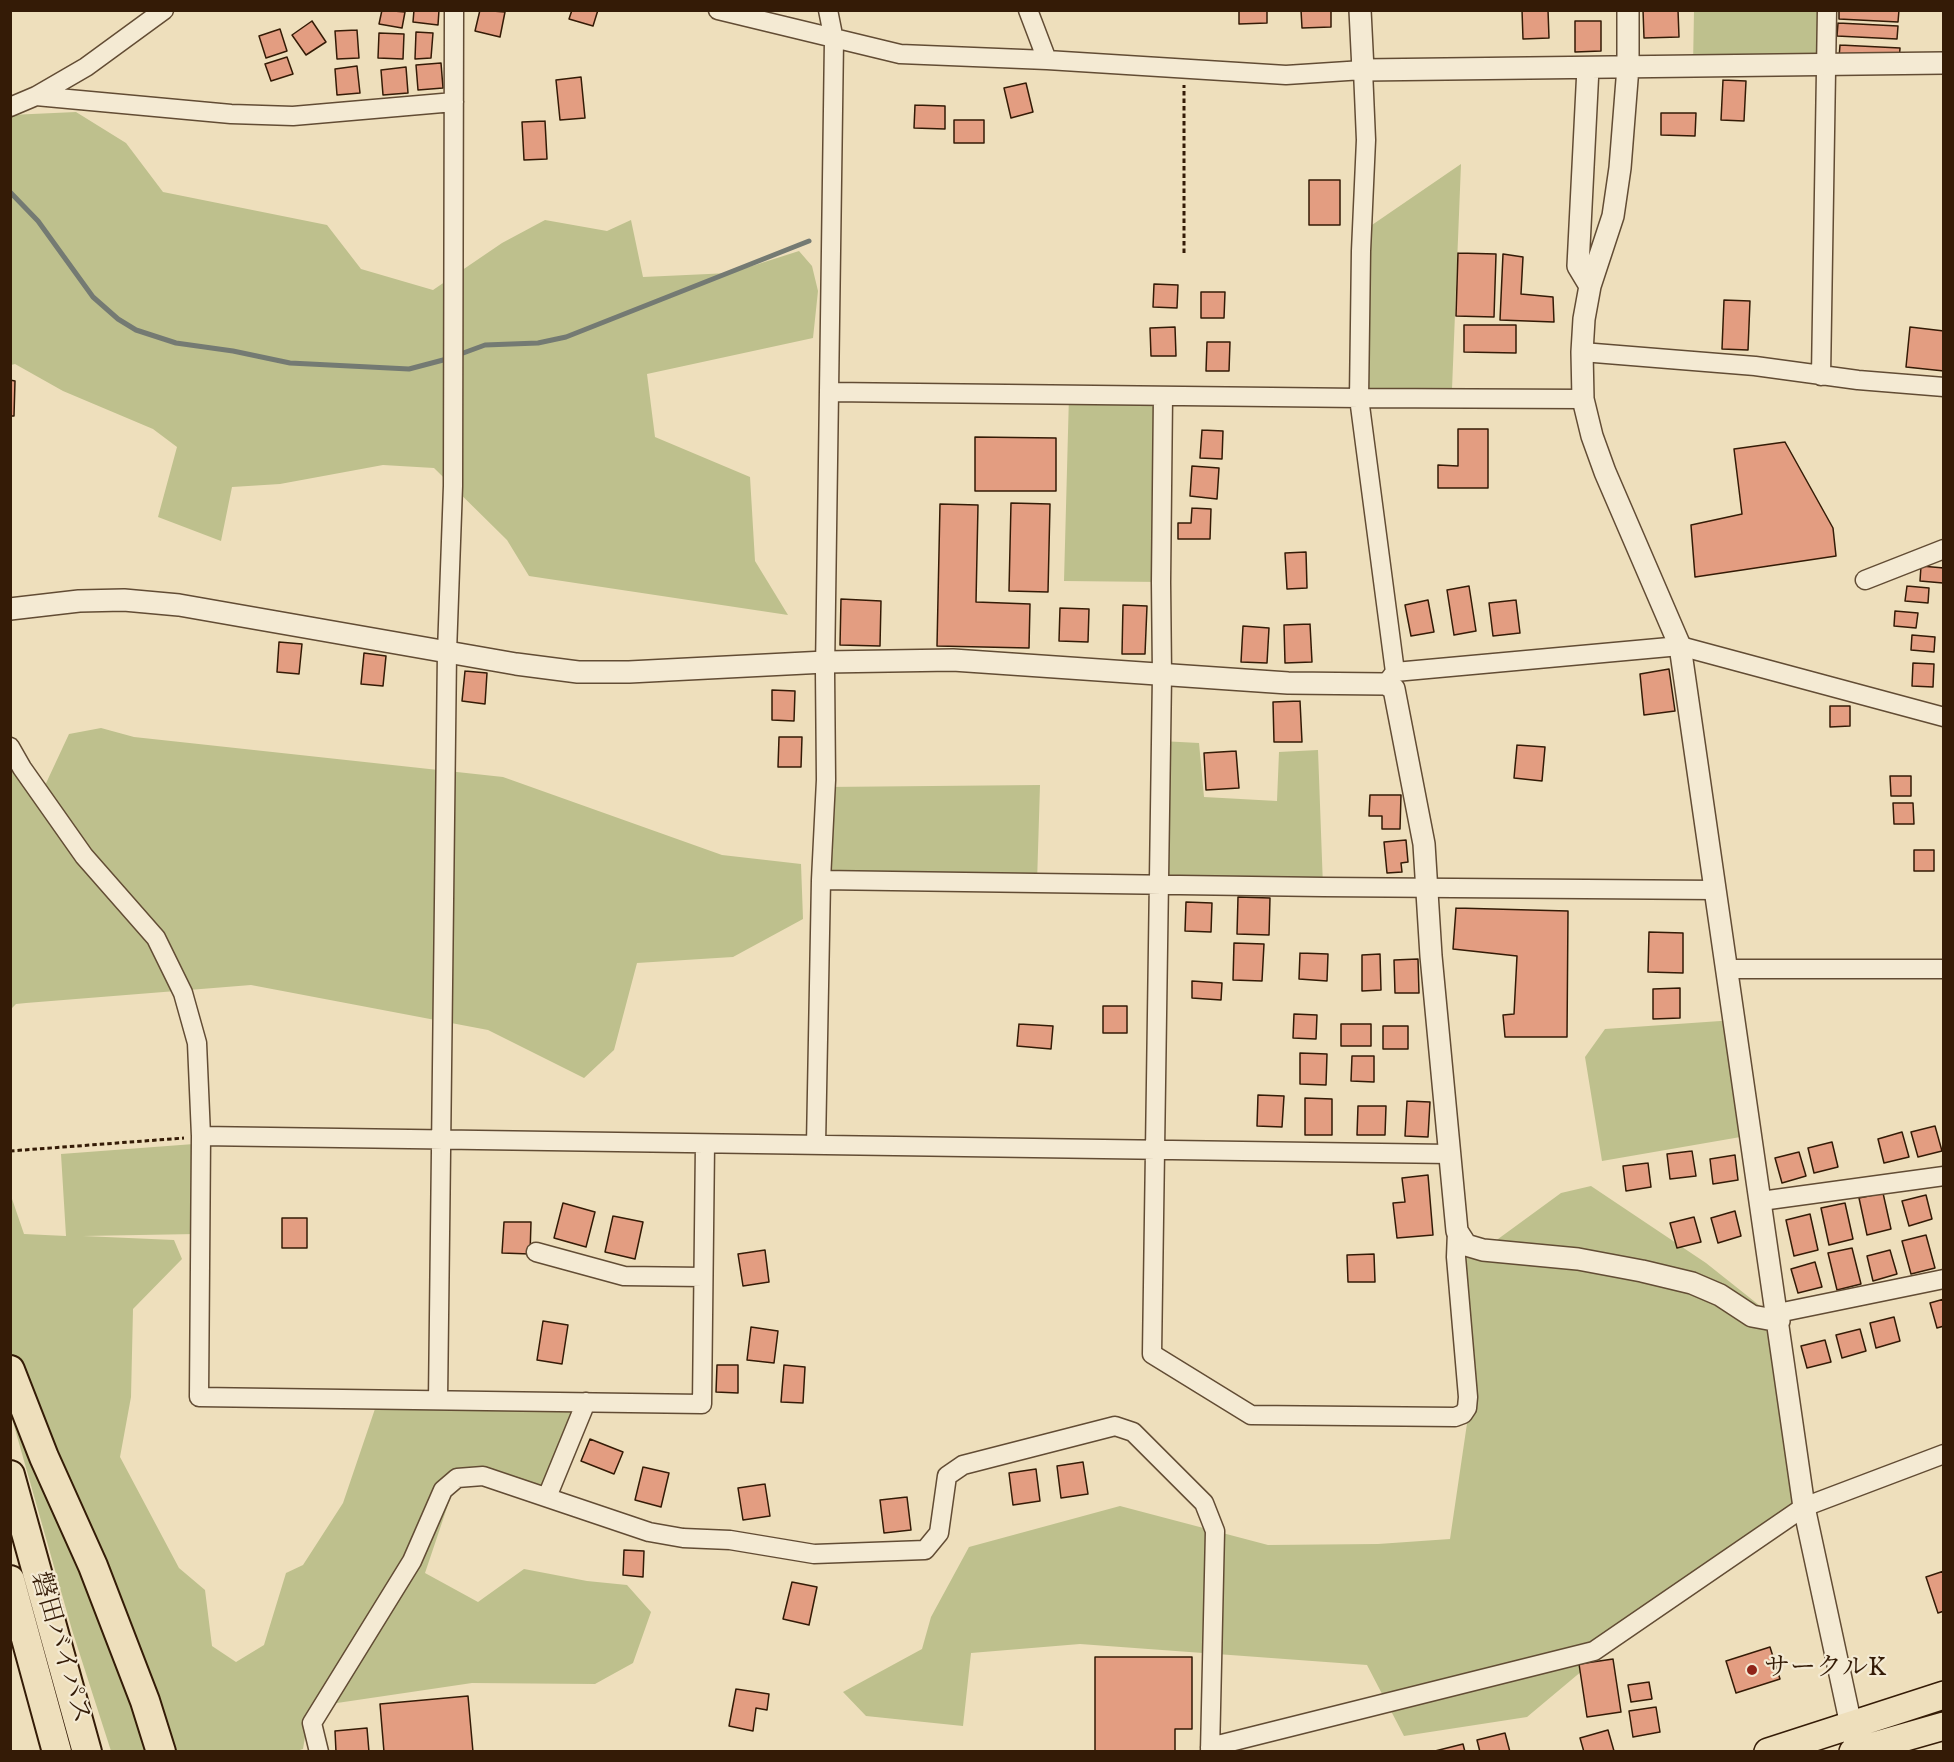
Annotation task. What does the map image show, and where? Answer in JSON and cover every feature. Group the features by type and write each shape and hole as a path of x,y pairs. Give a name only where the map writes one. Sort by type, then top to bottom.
{"highway":[{"path":"10,1370 44,1456 93,1566 145,1701 161,1752"},
{"name":"磐田バイパス","path":"10,1475 87,1752"},
{"name":"磐田バイパス","path":"10,1580 57,1752"}],"main road":[{"path":"1855,1745 1944,1695"},
{"path":"1768,1752 1855,1745 1944,1726"}],"street":[{"path":"10,107 36,96 86,67 164,10"},
{"path":"438,1400 447,652 453,486 454,10"},
{"path":"718,10 834,40 900,54 1047,60 1286,75 1363,70 1944,63"},
{"path":"816,1146 821,879 826,780 825,662 834,40 828,10"},
{"path":"1028,10 1047,60"},
{"path":"1164,396 1152,1354 1251,1415 1455,1417 1463,1414 1467,1408 1468,1397 1456,1257 1457,1231 1431,956 1424,844 1390,678 1359,398 1361,251 1366,140 1360,10"},
{"path":"1628,10 1626,116 1614,206 1590,286 1584,319 1583,399 1592,436 1605,472 1680,646 1804,1507 1855,1745"},
{"path":"1821,376 1827,10"},
{"path":"1588,68 1578,266 1590,286"},
{"path":"36,96 231,114 293,116 454,102"},
{"path":"1582,352 1755,366 1821,376 1944,387"},
{"path":"830,392 1583,399"},
{"path":"1865,580 1944,549"},
{"path":"10,609 79,601 124,600 179,605 544,669 578,672 629,672 825,662 953,660 1288,683 1390,678 1680,646 1944,717"},
{"path":"10,747 84,856 156,938 183,993 197,1043 201,1136 199,1397 702,1404 705,1144"},
{"path":"821,879 1158,885 1716,890"},
{"path":"1728,969 1944,969"},
{"path":"201,1136 1450,1154"},
{"path":"1761,1202 1944,1176"},
{"path":"1457,1231 1466,1245 1483,1250 1578,1259 1692,1283 1720,1295 1752,1316 1778,1317 1944,1279"},
{"path":"536,1252 624,1276 703,1277"},
{"path":"547,1497 586,1402"},
{"path":"319,1752 312,1723 412,1561 443,1490 457,1478 483,1476 649,1532 683,1538 730,1540 814,1554 925,1551 939,1533 947,1476 963,1466 1115,1426 1133,1432 1204,1503 1215,1531 1210,1750 1594,1651 1804,1507 1944,1454"}],"path":[{"path":"1184,69 1184,253"},
{"path":"10,1150 201,1136"}],"green space":[{"path":"1694,11 1827,11 1827,64 1693,66"},
{"path":"76,112 126,143 163,192 327,225 361,269 433,290 502,243 545,220 607,231 631,220 643,277 730,273 799,251 812,266 818,291 813,338 647,374 655,437 750,477 755,561 788,615 529,576 507,540 434,468 383,465 280,484 232,487 221,541 158,517 177,447 153,429 63,391 15,364 11,365 10,115"},
{"path":"1461,164 1452,389 1369,398 1369,227"},
{"path":"1069,395 1163,401 1161,582 1064,581"},
{"path":"101,728 134,737 503,777 722,855 801,864 803,919 733,957 637,963 614,1050 584,1078 488,1030 251,985 16,1004 11,1009 10,745 41,794 69,734"},
{"path":"1161,741 1199,743 1204,797 1277,801 1279,752 1318,750 1323,887 1158,885"},
{"path":"1040,785 1037,883 821,880 825,787"},
{"path":"1735,1020 1752,1135 1602,1161 1585,1057 1605,1029"},
{"path":"194,1144 196,1234 83,1236 174,1240 182,1259 133,1309 131,1397 120,1457 179,1568 205,1590 212,1646 236,1662 264,1645 286,1573 303,1565 343,1503 378,1400 586,1402 547,1497 457,1478 425,1573 478,1602 524,1569 587,1581 627,1585 651,1612 633,1663 595,1684 472,1683 310,1707 303,1749 297,1751 111,1751 72,1630 11,1415 10,1193 24,1234 66,1236 61,1154"},
{"path":"1591,1186 1706,1263 1779,1321 1804,1507 1687,1583 1527,1717 1404,1736 1367,1665 1080,1644 971,1653 963,1726 866,1716 843,1692 922,1649 931,1617 969,1547 1120,1506 1268,1545 1378,1544 1450,1539 1469,1410 1466,1245 1483,1250 1561,1193"}],"building":[{"path":"382,10 405,12 402,28 379,24"},
{"path":"414,10 439,10 438,25 413,22"},
{"path":"480,10 505,12 500,37 475,31"},
{"path":"572,10 598,10 593,26 569,19"},
{"path":"1239,10 1267,10 1267,23 1239,24"},
{"path":"1301,10 1331,10 1331,27 1302,28"},
{"path":"1522,10 1548,10 1549,38 1523,39"},
{"path":"1643,10 1678,10 1679,37 1644,38"},
{"path":"1839,10 1899,10 1898,22 1839,19"},
{"path":"312,21 326,42 306,55 292,35"},
{"path":"1575,21 1601,21 1601,51 1575,52"},
{"path":"1838,23 1898,26 1897,39 1837,36"},
{"path":"280,29 287,51 266,58 259,36"},
{"path":"357,30 359,58 337,59 335,31"},
{"path":"416,32 433,33 431,58 415,59"},
{"path":"379,33 404,34 403,59 378,58"},
{"path":"1840,45 1900,48 1899,61 1839,58"},
{"path":"287,57 293,74 271,81 265,64"},
{"path":"441,63 443,88 418,90 416,65"},
{"path":"357,66 360,93 337,95 335,69"},
{"path":"406,67 408,93 383,95 381,70"},
{"path":"581,77 585,118 560,120 556,80"},
{"path":"1723,80 1746,81 1744,121 1721,120"},
{"path":"1026,83 1033,112 1011,118 1004,88"},
{"path":"915,105 945,106 945,129 914,128"},
{"path":"1661,113 1696,113 1695,136 1661,135"},
{"path":"954,120 984,120 984,143 954,143"},
{"path":"545,121 547,159 524,160 522,122"},
{"path":"1309,180 1340,180 1340,225 1309,225"},
{"path":"1458,253 1496,254 1494,317 1456,316"},
{"path":"1503,254 1523,257 1521,294 1553,297 1554,322 1500,320"},
{"path":"1154,284 1178,285 1177,308 1153,307"},
{"path":"1201,292 1225,292 1224,318 1201,318"},
{"path":"1724,300 1750,301 1748,350 1722,349"},
{"path":"1464,325 1516,325 1516,353 1464,352"},
{"path":"1175,327 1176,356 1151,356 1150,328"},
{"path":"1910,327 1944,331 1944,371 1906,367"},
{"path":"1207,342 1230,342 1229,371 1206,371"},
{"path":"10,380 15,381 14,416 10,416"},
{"path":"1458,429 1488,429 1488,488 1438,488 1438,465 1458,466"},
{"path":"1202,430 1223,431 1222,459 1200,458"},
{"path":"975,437 1056,438 1056,491 975,491"},
{"path":"1785,442 1833,528 1836,556 1695,577 1691,525 1742,514 1734,449"},
{"path":"1192,466 1219,468 1217,499 1190,496"},
{"path":"1011,503 1050,504 1048,592 1009,591"},
{"path":"940,504 978,505 976,602 1030,604 1029,648 937,646"},
{"path":"1192,508 1211,509 1210,539 1178,539 1178,523 1191,523"},
{"path":"1306,552 1307,588 1287,589 1285,553"},
{"path":"1921,566 1944,568 1943,583 1920,581"},
{"path":"1469,586 1476,631 1454,635 1447,590"},
{"path":"1907,586 1929,588 1928,603 1905,601"},
{"path":"841,599 881,601 880,646 840,645"},
{"path":"1428,600 1434,632 1411,636 1405,605"},
{"path":"1516,600 1520,633 1493,636 1489,603"},
{"path":"1123,605 1147,606 1145,654 1122,654"},
{"path":"1060,608 1089,609 1088,642 1059,641"},
{"path":"1895,611 1918,613 1916,628 1894,626"},
{"path":"1310,624 1312,662 1285,663 1284,625"},
{"path":"1243,626 1269,628 1267,663 1241,662"},
{"path":"1912,635 1935,637 1934,652 1911,650"},
{"path":"279,642 302,644 299,674 277,672"},
{"path":"364,653 386,656 383,686 361,684"},
{"path":"1913,663 1934,664 1933,687 1912,686"},
{"path":"1669,669 1675,711 1644,715 1640,674"},
{"path":"465,671 487,673 485,704 462,701"},
{"path":"772,690 795,691 794,721 772,720"},
{"path":"1300,701 1302,742 1274,742 1273,702"},
{"path":"1830,706 1850,706 1850,726 1830,727"},
{"path":"779,737 802,737 801,767 778,767"},
{"path":"1517,745 1545,747 1542,781 1514,778"},
{"path":"1236,751 1239,788 1206,790 1204,753"},
{"path":"1890,776 1911,776 1911,796 1891,796"},
{"path":"1370,795 1401,795 1400,829 1382,829 1382,816 1369,816"},
{"path":"1893,803 1913,803 1914,824 1894,824"},
{"path":"1406,840 1408,862 1401,863 1402,872 1387,873 1384,842"},
{"path":"1914,850 1934,850 1934,871 1914,871"},
{"path":"1238,897 1270,898 1269,935 1237,934"},
{"path":"1186,902 1212,903 1211,932 1185,931"},
{"path":"1456,908 1568,911 1567,1037 1505,1037 1503,1015 1514,1014 1517,956 1453,949"},
{"path":"1649,932 1683,933 1683,973 1648,972"},
{"path":"1234,943 1264,944 1262,981 1233,980"},
{"path":"1300,953 1328,954 1327,981 1299,979"},
{"path":"1380,954 1381,990 1362,991 1362,955"},
{"path":"1418,959 1419,993 1395,993 1394,960"},
{"path":"1192,981 1222,983 1221,1000 1192,998"},
{"path":"1680,988 1680,1018 1653,1019 1653,989"},
{"path":"1103,1006 1127,1006 1127,1033 1103,1033"},
{"path":"1294,1014 1317,1015 1316,1039 1293,1038"},
{"path":"1019,1024 1053,1026 1051,1049 1017,1046"},
{"path":"1341,1024 1371,1024 1371,1046 1341,1046"},
{"path":"1383,1026 1408,1026 1408,1049 1383,1049"},
{"path":"1300,1053 1327,1054 1326,1085 1300,1084"},
{"path":"1352,1056 1374,1056 1374,1082 1351,1081"},
{"path":"1258,1095 1284,1096 1282,1127 1257,1126"},
{"path":"1305,1098 1332,1099 1332,1135 1305,1135"},
{"path":"1407,1101 1430,1102 1428,1137 1405,1136"},
{"path":"1358,1106 1386,1106 1385,1135 1357,1135"},
{"path":"1935,1126 1942,1151 1918,1157 1911,1132"},
{"path":"1902,1132 1909,1157 1884,1163 1878,1139"},
{"path":"1832,1142 1838,1167 1814,1173 1808,1148"},
{"path":"1692,1151 1696,1176 1670,1179 1667,1154"},
{"path":"1799,1152 1806,1176 1782,1183 1775,1158"},
{"path":"1735,1155 1738,1180 1713,1184 1710,1159"},
{"path":"1648,1163 1651,1187 1626,1191 1623,1166"},
{"path":"1428,1175 1433,1235 1397,1238 1393,1203 1405,1202 1402,1178"},
{"path":"1883,1193 1891,1229 1867,1235 1859,1198"},
{"path":"1926,1195 1932,1219 1909,1226 1902,1201"},
{"path":"563,1203 595,1212 586,1247 554,1238"},
{"path":"1845,1203 1853,1239 1829,1245 1821,1208"},
{"path":"1735,1211 1741,1236 1718,1243 1711,1218"},
{"path":"1810,1214 1818,1250 1794,1256 1786,1220"},
{"path":"613,1216 643,1222 635,1259 605,1252"},
{"path":"1694,1217 1701,1242 1677,1248 1670,1223"},
{"path":"282,1218 307,1218 307,1248 282,1248"},
{"path":"504,1222 531,1222 530,1254 502,1253"},
{"path":"1926,1235 1935,1268 1911,1274 1902,1241"},
{"path":"1852,1248 1861,1284 1837,1290 1828,1253"},
{"path":"765,1250 769,1282 743,1286 738,1254"},
{"path":"1890,1250 1897,1274 1873,1281 1867,1256"},
{"path":"1374,1254 1375,1282 1348,1282 1347,1255"},
{"path":"1815,1262 1822,1287 1798,1293 1791,1269"},
{"path":"1944,1299 1944,1326 1937,1328 1930,1303"},
{"path":"1894,1317 1900,1341 1876,1348 1870,1323"},
{"path":"543,1321 568,1325 562,1364 537,1360"},
{"path":"751,1327 778,1331 774,1363 747,1360"},
{"path":"1860,1329 1866,1351 1842,1358 1836,1335"},
{"path":"1825,1340 1831,1362 1807,1368 1801,1346"},
{"path":"717,1365 738,1365 738,1393 716,1392"},
{"path":"784,1365 805,1367 803,1403 781,1402"},
{"path":"590,1439 623,1452 614,1474 581,1461"},
{"path":"1083,1462 1088,1494 1061,1498 1057,1466"},
{"path":"643,1467 669,1473 661,1507 635,1500"},
{"path":"1036,1469 1040,1501 1013,1505 1009,1473"},
{"path":"765,1484 770,1516 743,1520 738,1488"},
{"path":"907,1497 911,1530 884,1533 880,1500"},
{"path":"624,1550 644,1551 643,1577 623,1575"},
{"path":"1944,1571 1944,1611 1938,1613 1926,1577"},
{"path":"792,1582 817,1587 809,1625 783,1619"},
{"path":"1770,1647 1780,1679 1736,1693 1726,1661"},
{"path":"1095,1657 1192,1657 1192,1729 1175,1729 1175,1752 1095,1752"},
{"path":"1613,1659 1621,1712 1587,1717 1579,1664"},
{"path":"1649,1682 1652,1699 1631,1702 1628,1685"},
{"path":"736,1689 769,1694 767,1710 756,1708 753,1731 729,1726"},
{"path":"468,1696 473,1752 384,1752 380,1704"},
{"path":"1656,1707 1660,1732 1633,1737 1629,1711"},
{"path":"367,1728 369,1752 336,1752 335,1731"},
{"path":"1608,1730 1614,1751 1584,1752 1580,1738"},
{"path":"1505,1733 1510,1752 1480,1752 1477,1740"},
{"path":"1463,1744 1465,1752 1431,1752"}],"waterway":[{"path":"10,192 38,221 93,297 118,319 136,330 176,343 233,351 290,363 409,369 447,359 485,345 538,343 566,337 809,241"}],"place":[{"name":"サークルK","path":"1752,1670"}]}
